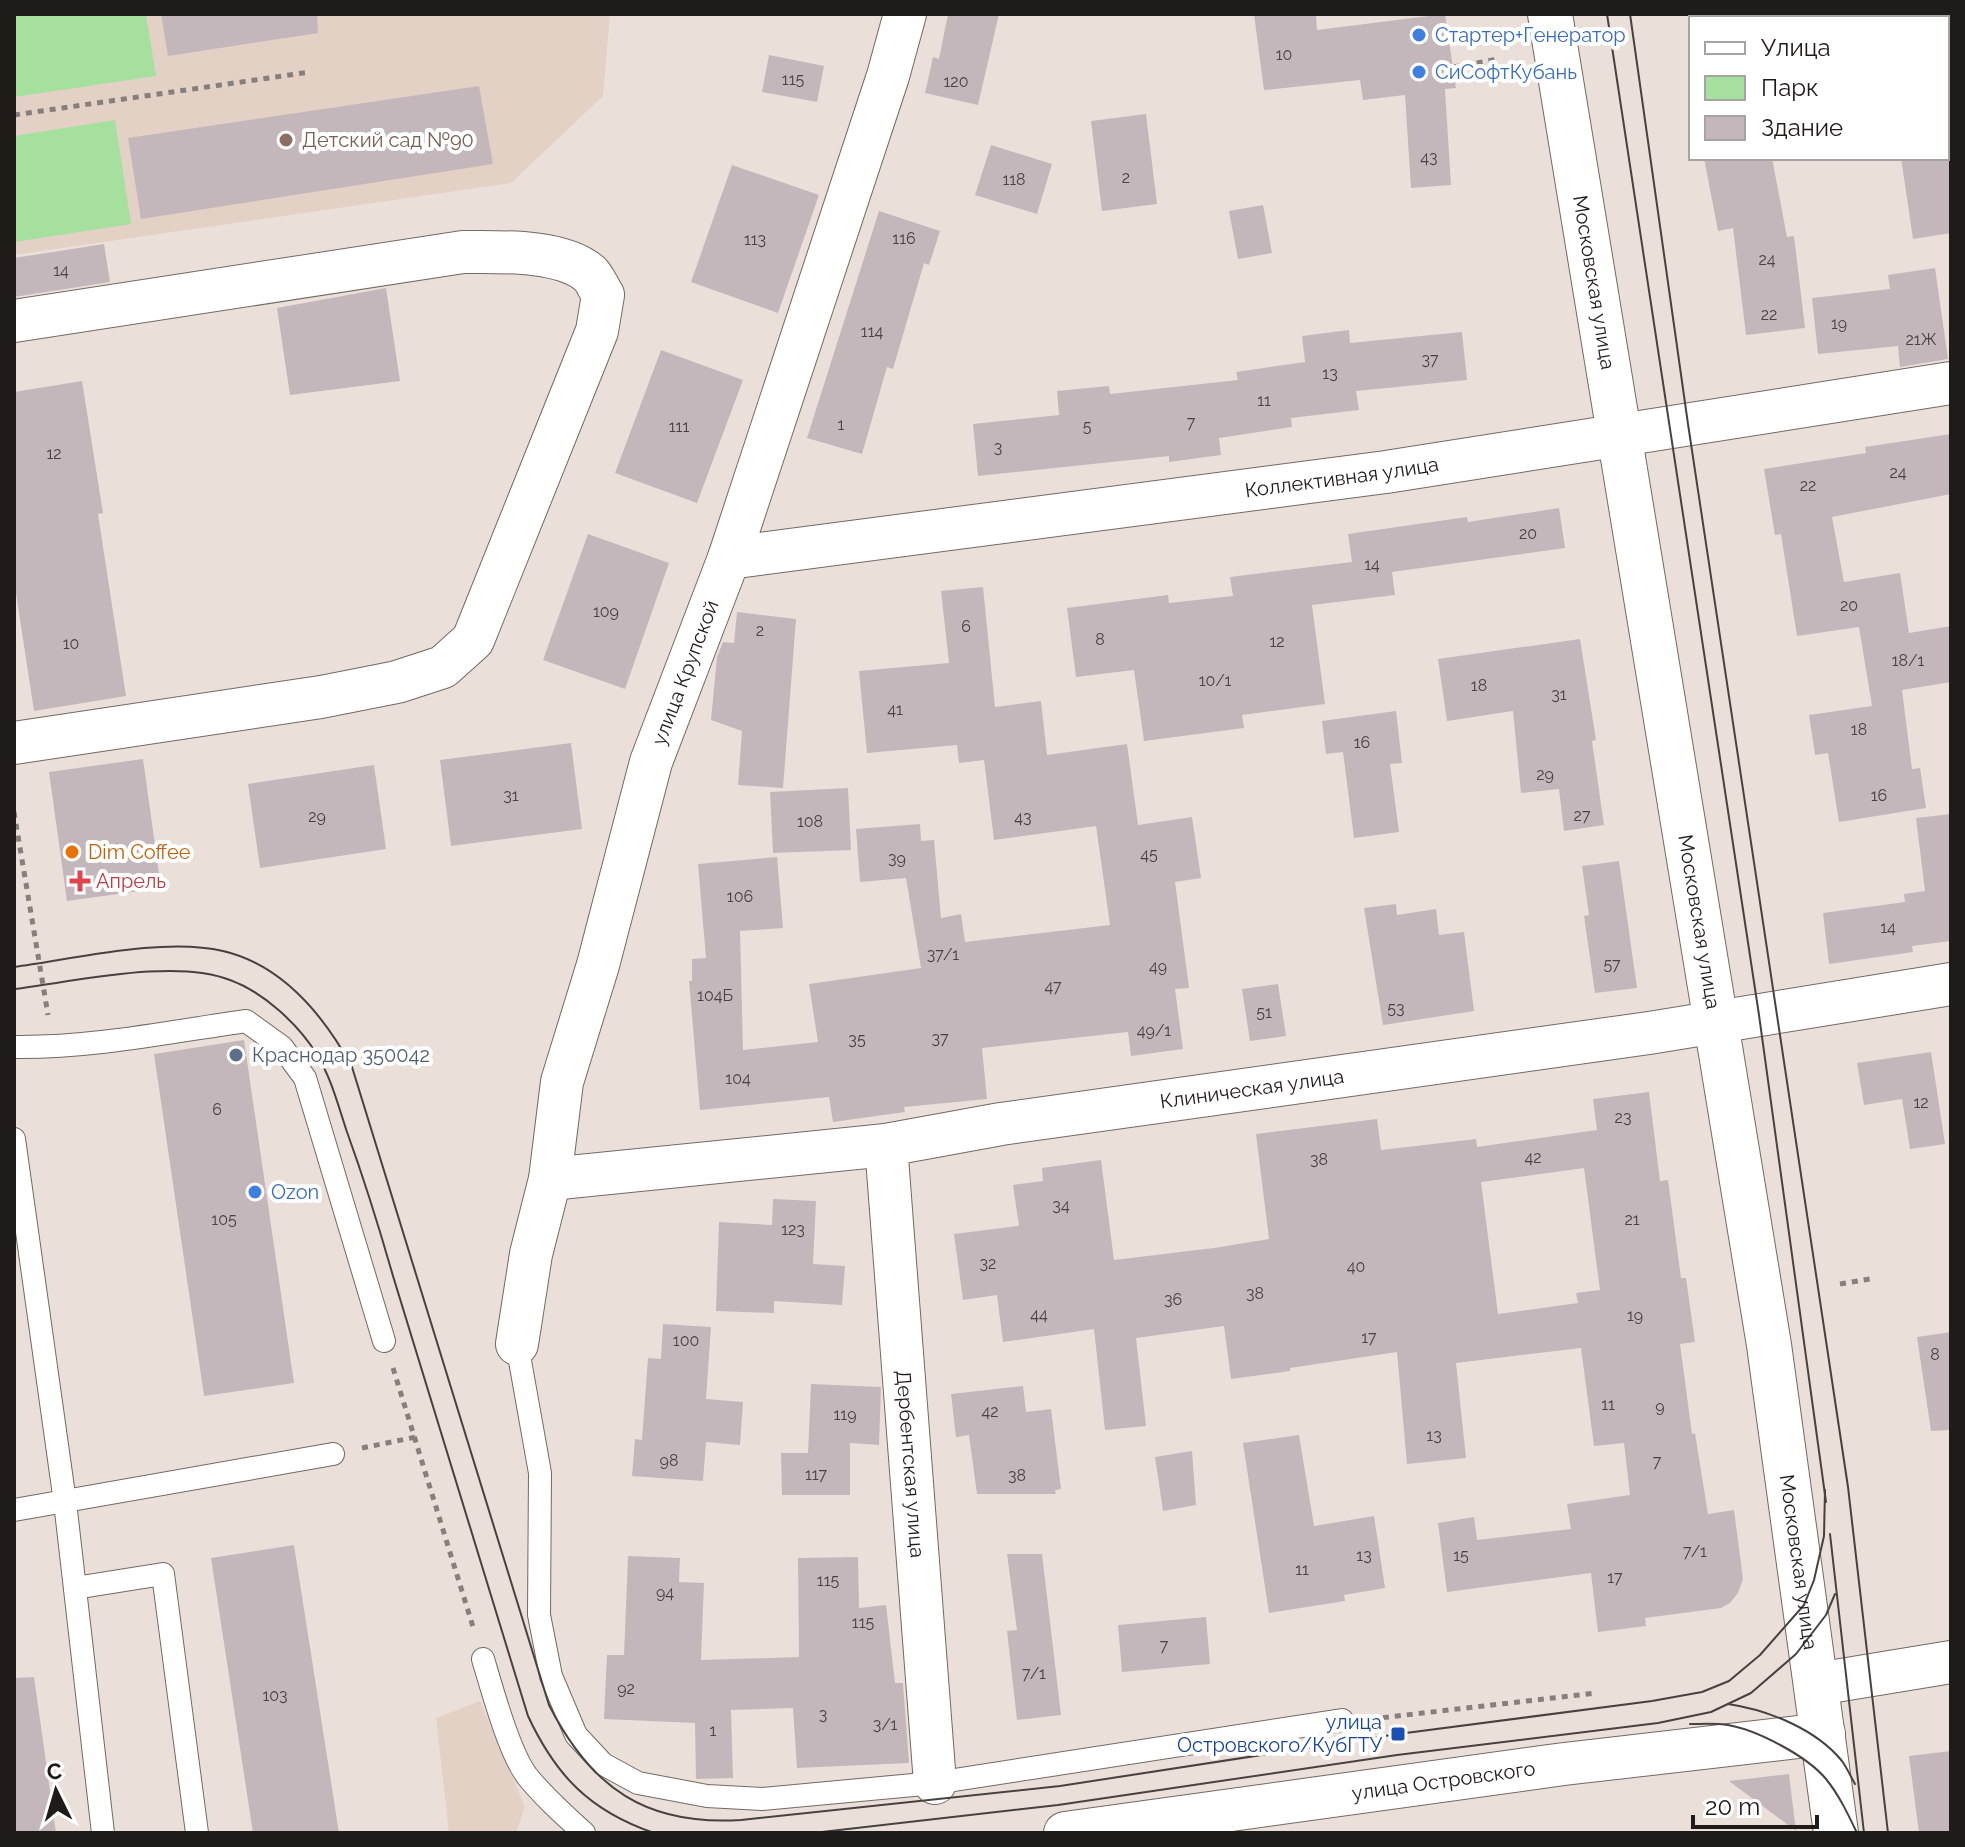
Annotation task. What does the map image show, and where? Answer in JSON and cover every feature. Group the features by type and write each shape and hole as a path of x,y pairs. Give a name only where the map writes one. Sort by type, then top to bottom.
{"street":[{"name":"улица Крупской","path":"517,1344 531,1254 550,1179 562,1082 598,965 651,762 729,558 884,90 905,14"},
{"name":"Московская улица","path":"1550,14 1769,1345 1836,1833"},
{"path":"14,321 463,252 520,253 559,259 590,274 603,295 597,331 473,640 443,667 397,682 321,697 14,743"},
{"name":"Коллективная улица","path":"729,558 1386,472 1951,383"},
{"name":"Клиническая улица","path":"550,1179 886,1145 1001,1124 1715,1022 1951,984"},
{"name":"Дербентская улица","path":"886,1145 935,1783"},
{"path":"1817,1684 1951,1662"},
{"name":"улица Островского","path":"1065,1833 1190,1824 1564,1764 1824,1734"}],"lane":[{"path":"14,1047 54,1047 246,1021 282,1047 305,1078 384,1341"},
{"path":"14,1139 65,1502 103,1833"},
{"path":"517,1344 540,1473 539,1615 551,1676 576,1735 603,1764 638,1783 707,1796 762,1799 935,1783 1350,1720"},
{"path":"14,1510 333,1454"},
{"path":"75,1588 163,1574 197,1833"},
{"path":"483,1659 494,1699 525,1773 584,1833"}],"path":[{"path":"1453,67 1499,59"},
{"path":"14,115 310,72"},
{"path":"14,812 54,1047"},
{"path":"1840,1284 1870,1279"},
{"path":"384,1341 483,1659"},
{"path":"333,1454 416,1437"},
{"path":"1350,1720 1596,1693"}],"shaded area":[{"name":"Детский сад №90","path":"14,14 610,14 603,96 511,183 14,255"},
{"path":"480,1701 525,1807 516,1833 449,1833 436,1718"}],"green space":[{"path":"14,14 146,14 156,76 14,97"},
{"path":"115,120 131,224 14,242 14,136"}],"building":[{"path":"161,14 317,14 318,33 168,56"},
{"path":"948,14 999,14 978,105 925,93 933,57 939,59"},
{"path":"1254,14 1316,14 1317,30 1445,14 1456,88 1445,89 1451,185 1411,188 1405,95 1363,100 1360,80 1264,90"},
{"path":"769,55 824,66 817,102 762,92"},
{"path":"479,86 493,164 141,219 128,138"},
{"path":"1146,114 1157,204 1102,211 1091,121"},
{"path":"991,145 1052,164 1037,214 975,195"},
{"path":"1951,158 1951,233 1913,239 1901,160"},
{"path":"1704,160 1772,160 1787,237 1794,236 1805,328 1746,335 1733,228 1718,231"},
{"path":"732,165 819,195 778,313 691,282"},
{"path":"1263,205 1272,253 1238,259 1229,211"},
{"path":"879,211 940,231 929,265 924,263 893,369 887,367 862,454 807,438"},
{"path":"104,244 110,282 14,297 14,258"},
{"path":"1935,268 1948,359 1900,367 1898,346 1818,354 1812,298 1890,289 1888,275"},
{"path":"386,288 400,381 290,395 277,308"},
{"path":"1349,330 1350,343 1462,332 1467,380 1356,391 1359,410 1291,418 1292,427 1219,438 1221,455 1169,462 1169,456 978,476 973,424 1059,415 1057,391 1109,386 1110,394 1238,380 1236,372 1305,362 1302,336"},
{"path":"661,350 743,380 697,503 615,473"},
{"path":"82,381 103,513 98,514 126,696 34,711 14,580 14,392"},
{"path":"1951,434 1951,494 1832,517 1844,582 1900,573 1909,633 1951,626 1951,682 1902,690 1912,769 1920,768 1926,808 1839,822 1828,753 1815,755 1809,715 1872,706 1859,627 1797,636 1781,534 1775,535 1764,469 1866,453 1865,447"},
{"path":"1559,508 1565,548 1392,572 1395,595 1312,605 1325,704 1242,715 1244,728 1144,741 1134,670 1076,677 1067,608 1168,595 1169,603 1233,596 1230,577 1352,562 1348,534 1467,517 1468,522"},
{"path":"588,534 669,563 625,689 543,660"},
{"path":"983,587 995,707 1041,701 1047,755 1127,744 1138,825 1192,817 1201,878 1175,882 1189,988 1175,989 1183,1049 1131,1056 1128,1032 982,1048 987,1099 904,1107 905,1112 833,1122 829,1097 700,1110 689,981 692,981 692,959 706,958 698,864 777,857 783,928 740,931 743,1050 818,1042 809,984 921,968 906,878 860,882 856,829 920,824 921,841 934,840 941,918 961,914 965,942 1110,925 1096,826 994,840 984,760 959,763 957,745 867,753 859,671 949,663 941,591"},
{"path":"737,612 796,619 783,788 738,785 742,731 711,720 717,657 723,642 734,643"},
{"path":"1580,639 1596,740 1592,741 1604,825 1564,831 1559,789 1521,793 1513,711 1447,721 1438,659"},
{"path":"1396,711 1402,763 1390,764 1399,832 1354,838 1343,752 1326,754 1322,721"},
{"path":"571,743 582,829 451,846 440,760"},
{"path":"143,759 161,888 67,901 49,772"},
{"path":"374,765 386,849 260,868 248,784"},
{"path":"848,788 851,850 773,853 770,792"},
{"path":"1951,814 1951,941 1912,946 1913,952 1829,964 1823,913 1905,902 1904,894 1925,891 1916,818"},
{"path":"1619,861 1637,988 1595,993 1584,916 1589,915 1582,866"},
{"path":"1396,904 1397,915 1436,909 1439,935 1464,932 1474,1011 1383,1025 1364,908"},
{"path":"1278,984 1286,1036 1250,1041 1242,989"},
{"path":"244,1040 294,1383 204,1396 154,1054"},
{"path":"1931,1052 1945,1144 1910,1149 1902,1099 1864,1105 1857,1063"},
{"path":"1649,1092 1660,1181 1668,1180 1681,1278 1686,1278 1695,1342 1680,1344 1692,1434 1695,1433 1708,1514 1734,1510 1743,1579 1738,1593 1721,1608 1645,1618 1646,1626 1598,1632 1591,1573 1447,1592 1438,1523 1474,1517 1477,1540 1571,1529 1567,1504 1630,1495 1624,1443 1594,1446 1581,1348 1456,1363 1466,1458 1407,1464 1397,1352 1231,1379 1224,1326 1136,1338 1146,1426 1105,1430 1094,1329 1003,1342 997,1295 963,1300 954,1234 1019,1226 1013,1185 1043,1181 1042,1168 1101,1160 1114,1260 1214,1248 1269,1239 1256,1134 1377,1119 1381,1150 1476,1139 1477,1147 1597,1130 1593,1099","holes":["1584,1168 1600,1290 1576,1293 1578,1303 1498,1314 1481,1182"]},
{"path":"773,1199 816,1201 813,1264 845,1266 842,1305 774,1301 774,1313 716,1311 719,1222 772,1225"},
{"path":"663,1324 711,1327 706,1399 743,1402 740,1445 706,1442 703,1481 632,1476 635,1439 642,1440 648,1358 661,1359"},
{"path":"1951,1332 1951,1430 1931,1431 1917,1337"},
{"path":"811,1384 881,1387 879,1445 850,1443 850,1495 782,1495 781,1453 808,1453"},
{"path":"1023,1386 1026,1412 1051,1409 1061,1489 1055,1490 1056,1494 977,1494 969,1435 956,1437 951,1394"},
{"path":"1299,1435 1314,1526 1374,1516 1385,1588 1344,1595 1345,1601 1269,1613 1243,1443"},
{"path":"1192,1451 1196,1505 1163,1511 1155,1457"},
{"path":"294,1545 339,1833 253,1833 211,1558"},
{"path":"1007,1554 1042,1554 1061,1715 1017,1720 1007,1631 1017,1630"},
{"path":"628,1556 680,1558 679,1582 704,1583 701,1660 799,1657 798,1558 858,1557 859,1608 886,1605 895,1683 903,1683 909,1763 797,1768 793,1708 731,1710 733,1778 696,1779 695,1723 604,1719 607,1655 624,1655"},
{"path":"1206,1617 1210,1664 1122,1672 1118,1625"},
{"path":"34,1677 56,1833 14,1833 14,1678"},
{"path":"1951,1751 1951,1833 1919,1833 1909,1756"},
{"path":"1789,1774 1796,1831 1729,1781"}],"tram line":[{"path":"1607,14 1759,1015 1826,1502"},
{"path":"1630,14 1688,424 1848,1487 1888,1833"},
{"path":"14,967 119,951 200,947 245,958 265,968 283,980 315,1012 352,1067 549,1705 583,1759 603,1779 625,1796 677,1816 741,1820 1060,1786 1398,1734 1702,1692 1729,1681 1760,1655 1804,1605 1814,1580 1824,1536 1825,1490"},
{"path":"14,989 153,971 207,974 230,980 255,992 289,1020 308,1042 330,1081 365,1185 528,1716 550,1756 578,1789 611,1814 654,1833"},
{"path":"1830,1534 1864,1833"},
{"path":"813,1833 1058,1805 1397,1755 1658,1723 1711,1712 1751,1693 1796,1654 1826,1615 1835,1594"},
{"path":"1728,1704 1775,1716 1805,1730 1842,1761 1855,1784"},
{"path":"1690,1724 1740,1728 1794,1753 1826,1779 1857,1833"}],"place":[{"name":"Стартер+Генератор","path":"1419,35"},
{"name":"СиСофтКубань","path":"1419,72"},
{"name":"Детский сад №90","path":"286,140"},
{"name":"Dim Coffee","path":"72,852"},
{"name":"Апрель","path":"80,881"},
{"name":"Краснодар 350042","path":"236,1055"},
{"name":"Ozon","path":"255,1192"},
{"name":"улица Островского/КубГТУ","path":"1398,1734"}]}
